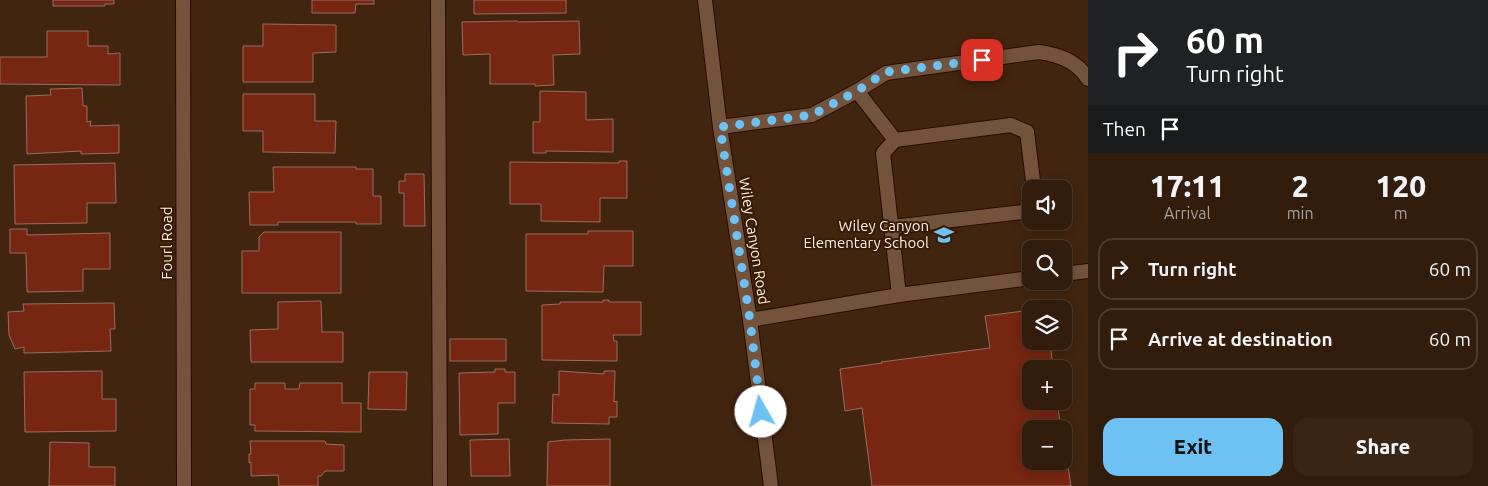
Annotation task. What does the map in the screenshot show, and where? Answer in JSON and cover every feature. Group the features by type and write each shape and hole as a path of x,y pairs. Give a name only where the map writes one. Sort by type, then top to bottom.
{"street":[{"name":"Fourl Road","path":"183,0 184,486"},
{"path":"438,0 440,486"},
{"name":"Wiley Canyon Road","path":"705,0 720,127 750,320 771,486"},
{"path":"720,127 812,115 857,91 886,72 1039,52 1054,54 1071,61 1088,79"},
{"path":"857,91 895,140"},
{"path":"899,295 883,152 895,140 1011,125 1026,132 1033,180"},
{"path":"892,227 1022,212"},
{"path":"1072,273 1088,271"},
{"path":"750,320 899,295 1022,279"}],"building":[{"path":"53,0 114,0 114,4 105,4 105,6 53,6"},
{"path":"312,0 374,0 374,4 356,4 355,13 312,13"},
{"path":"474,0 566,0 566,13 474,14"},
{"path":"579,21 580,54 553,55 554,85 490,84 490,54 463,55 462,22"},
{"path":"263,24 336,25 336,52 313,53 313,82 243,82 243,46 263,46"},
{"path":"47,31 88,31 88,46 108,46 108,54 120,53 120,85 0,84 0,57 47,57"},
{"path":"82,88 83,106 87,106 87,122 91,121 90,126 119,125 119,153 81,154 81,151 27,154 26,96 51,95 50,89"},
{"path":"540,91 586,92 586,120 613,119 613,152 546,151 546,153 533,153 533,122 540,122"},
{"path":"243,94 315,94 315,121 336,121 335,153 263,152 263,131 243,131"},
{"path":"619,161 627,161 627,198 600,198 600,222 541,221 541,204 510,204 510,162 619,163"},
{"path":"115,163 116,203 87,203 87,223 15,224 14,165"},
{"path":"273,167 356,167 356,169 373,169 373,196 381,196 381,224 356,224 356,222 278,222 278,225 250,225 249,192 274,192"},
{"path":"405,174 424,174 425,226 404,226 404,193 399,193 399,181 405,181"},
{"path":"10,229 27,229 27,235 110,233 110,269 83,269 83,291 27,292 26,253 10,253"},
{"path":"588,231 633,231 633,266 604,266 603,292 526,291 526,234 588,234"},
{"path":"264,232 341,232 341,293 242,293 242,251 259,251 259,237"},
{"path":"603,300 609,300 609,302 641,302 641,335 613,335 614,341 617,341 617,361 542,360 542,305 560,304 560,302 603,302"},
{"path":"321,301 322,332 343,332 343,362 251,362 250,330 278,329 278,302"},
{"path":"114,303 115,329 110,329 111,351 24,353 24,347 15,349 9,335 8,312 24,311 23,304"},
{"path":"1022,311 1022,350 1051,350 1052,360 1022,360 1022,410 1058,410 1060,420 1022,420 1022,470 1069,470 1071,486 872,486 862,408 845,411 840,369 990,348 985,316"},
{"path":"450,339 506,339 506,361 450,361"},
{"path":"495,369 515,372 515,403 498,403 498,434 460,435 459,373 495,372"},
{"path":"102,371 102,399 116,399 116,431 25,432 24,372"},
{"path":"559,371 604,374 604,371 615,371 614,402 617,401 617,417 609,417 609,424 552,423 553,394 559,395"},
{"path":"369,372 407,372 406,410 368,409"},
{"path":"255,383 285,383 285,389 299,389 300,383 342,383 342,403 361,403 361,432 255,431 255,425 250,425 250,389 255,389"},
{"path":"509,439 510,476 471,476 470,440"},
{"path":"610,439 610,486 547,486 548,442"},
{"path":"250,441 325,441 326,444 344,445 344,471 325,471 321,476 318,476 318,486 279,486 278,475 251,476 251,462 249,463 249,454 251,454"},
{"path":"50,442 89,443 89,467 115,467 115,486 49,486"}],"place":[{"name":"Wiley Canyon Elementary School","path":"944,235"}],"route":[{"path":"761,412 750,320 720,127 812,115 857,91 886,72 982,60"}]}
